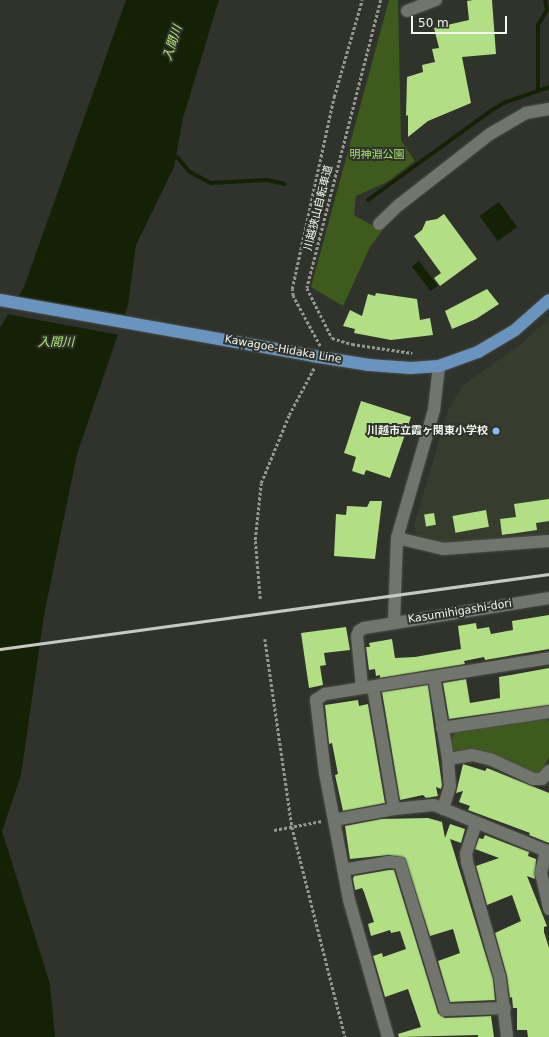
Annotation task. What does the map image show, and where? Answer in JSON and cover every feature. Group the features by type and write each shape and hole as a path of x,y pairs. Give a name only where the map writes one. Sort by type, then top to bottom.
{"main road":[{"name":"Kawagoe-Hidaka Line","path":"0,300 317,356 389,367 439,366 467,357 503,338 549,300"}],"street":[{"path":"407,11 436,0"},
{"path":"379,224 399,205 490,134 526,114 549,109"},
{"name":"Kasumihigashi-dori","path":"439,366 434,410 397,538 394,623 549,598"},
{"path":"397,538 443,549 549,541"},
{"path":"394,623 359,631 357,641 394,809"},
{"path":"388,1037 365,961 343,870 328,820 316,700 325,694 549,658"},
{"path":"434,677 448,759 450,786 443,809"},
{"path":"442,728 549,712"},
{"path":"448,759 472,755 490,759 533,779 542,779 549,771"},
{"path":"328,820 425,804 443,809 476,824 547,852 540,873 549,909"},
{"path":"476,824 466,853 467,862 500,978 505,1008 507,1037"},
{"path":"343,870 389,862 400,863 445,1010 505,1008"}],"path":[{"path":"260,599 255,540 261,483 289,415 317,356 293,296 292,289 334,97 362,0"},
{"name":"川越狭山自転車道","path":"381,0 307,288 332,338 352,344 412,353"},
{"path":"265,639 292,827 345,1037"},
{"path":"274,830 328,820"}],"shaded area":[{"name":"川越市立霞ヶ関東小学校","path":"549,318 549,533 499,540 438,543 418,538 414,526 448,410 463,385 520,345"}],"green space":[{"name":"明神淵公園","path":"389,0 398,0 401,140 415,161 387,182 356,196 354,215 382,231 370,247 343,306 311,287"},
{"path":"542,717 549,721 549,757 540,774 452,750 450,741 456,730"}],"water":[{"name":"入間川","path":"126,0 219,0 183,118 174,167 136,245 128,305 77,454 44,615 21,775 2,831 50,984 55,1037 0,1037 0,328 24,287"},
{"path":"499,202 517,227 498,241 480,216"},
{"path":"419,261 438,286 430,291 412,266"}],"pier":[{"path":"17,296 127,315 120,335 6,314"}],"building":[{"path":"492,0 496,54 462,57 471,103 428,121 408,137 408,115 406,116 407,77 423,72 422,65 435,62 432,49 439,48 434,28 469,20 467,1"},
{"path":"444,214 477,259 440,286 434,278 441,273 414,236 422,230 426,221 437,219"},
{"path":"487,289 499,304 476,319 452,329 445,311"},
{"path":"376,293 417,299 420,320 430,318 433,335 391,340 354,333 355,329 343,326 350,310 362,316 368,294 375,296"},
{"path":"361,401 411,417 390,478 366,470 364,475 352,471 356,457 344,453"},
{"path":"549,499 549,521 536,523 537,530 502,535 500,519 516,517 514,504"},
{"path":"370,501 382,501 375,559 334,556 336,514 346,515 347,506 367,507"},
{"path":"486,510 489,527 455,533 453,516"},
{"path":"434,513 436,525 426,526 424,515"},
{"path":"549,615 549,649 485,660 484,657 464,661 465,664 380,678 380,675 376,676 375,669 369,670 366,647 370,647 369,643 392,639 395,658 415,657 461,649 458,626 476,623 477,629 489,627 491,634 513,630 512,621"},
{"path":"346,627 350,650 324,653 326,665 320,666 323,685 309,688 301,633"},
{"path":"549,668 549,705 449,719 443,683 466,679 470,703 500,698 499,677"},
{"path":"428,685 442,785 441,789 436,787 438,796 426,798 423,795 400,800 382,692"},
{"path":"358,700 359,706 368,704 385,803 343,811 335,775 338,774 332,743 329,744 325,705"},
{"path":"463,764 485,771 487,768 549,793 549,843 529,835 530,833 468,810 470,806 459,802 463,791 456,793"},
{"path":"428,818 442,822 445,838 450,824 465,829 461,843 450,839 493,979 495,1000 450,1002 438,961 460,953 453,929 430,936 405,858 389,855 350,859 345,826 381,819"},
{"path":"485,835 529,852 528,856 536,859 535,879 527,876 547,926 544,927 544,932 549,948 549,1037 528,1037 527,1030 517,1030 517,1008 513,1008 512,997 510,998 507,976 495,933 521,921 512,895 487,905 476,866 499,858 475,849 479,838 483,839"},
{"path":"394,870 438,1013 445,1018 491,1016 494,1037 478,1037 478,1035 399,1037 398,1034 421,1027 408,989 385,997 373,956 382,953 383,957 406,949 400,931 391,933 390,930 371,936 368,924 374,922 364,892 362,888 355,890 353,879 354,876"}],"waterway":[{"path":"538,91 538,25 547,10 545,0"},
{"path":"368,200 492,110 506,102 549,87"},
{"path":"172,157 177,157 190,172 211,183 267,180 285,184"}],"railway":[{"path":"0,649 549,574"}],"place":[{"name":"川越市立霞ヶ関東小学校","path":"496,431"}]}
